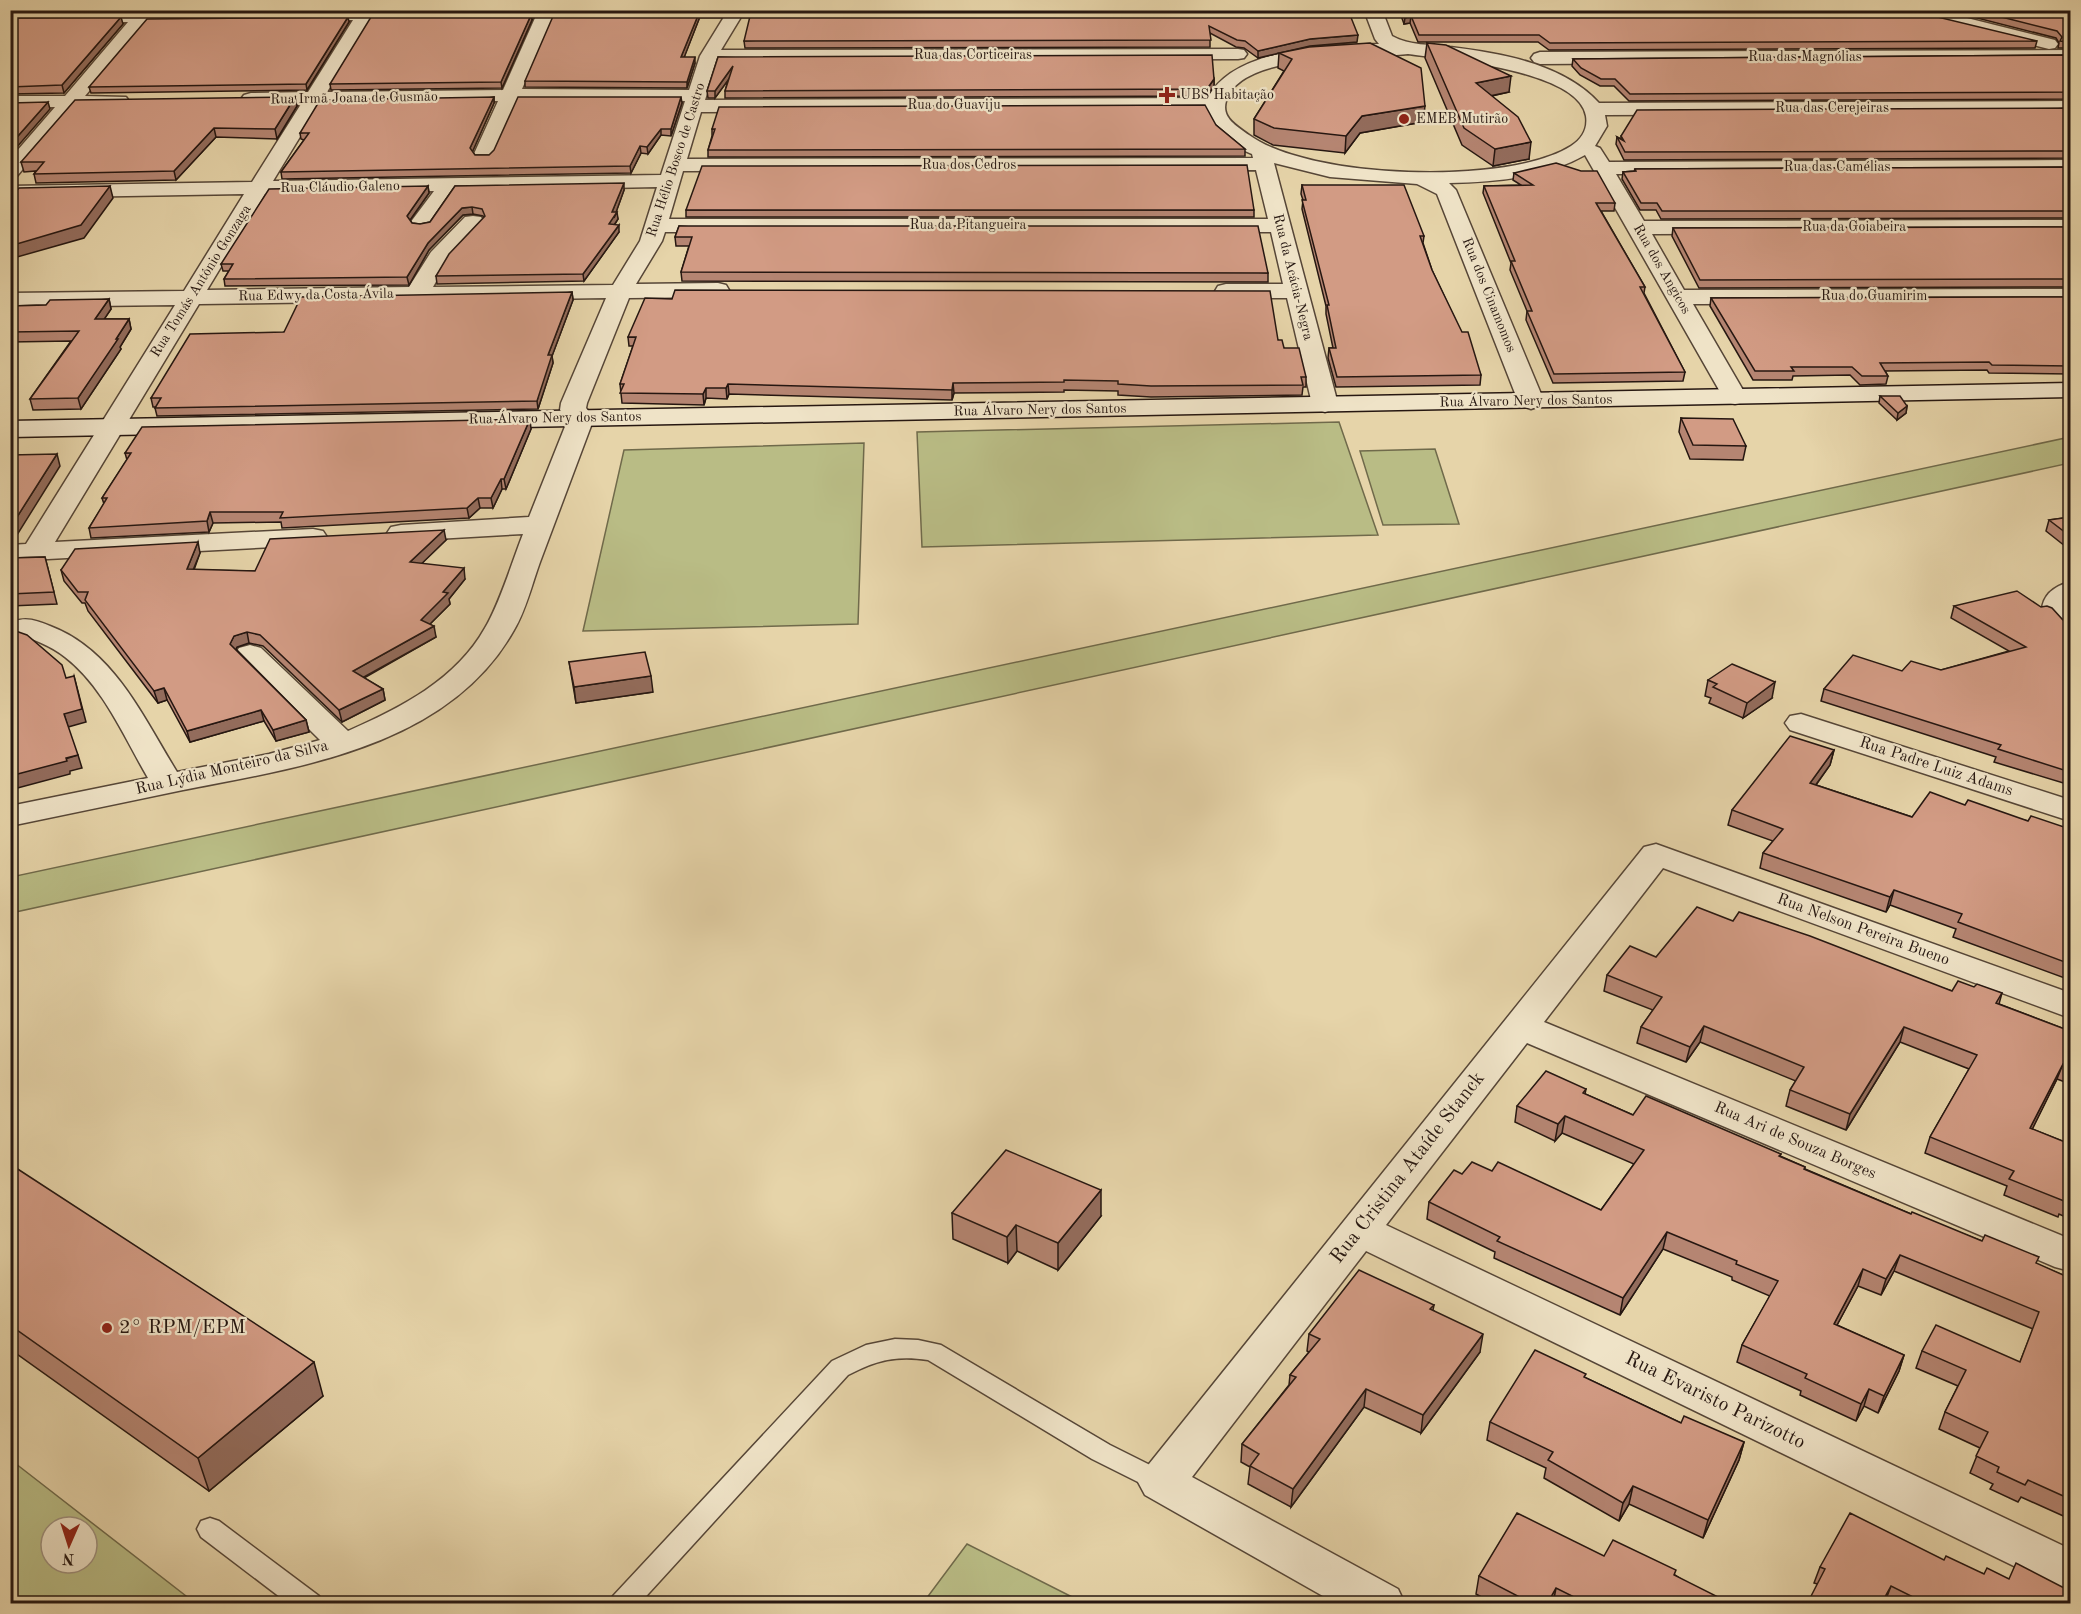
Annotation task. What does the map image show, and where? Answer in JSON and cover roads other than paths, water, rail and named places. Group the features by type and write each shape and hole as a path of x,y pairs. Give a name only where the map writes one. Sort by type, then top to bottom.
{"street":[{"path":"1373,10 1377,44"},
{"name":"Rua Hélio Bosco de Castro","path":"472,670 500,629 581,418 573,410 574,403 621,290 644,255 656,226 709,56 736,11"},
{"path":"10,18 145,13 1227,11 1240,64"},
{"path":"1513,12 1913,11 2022,36 2070,53"},
{"name":"Rua Tomás Antônio Gonzaga","path":"23,553 112,427 367,12"},
{"path":"483,156 547,12"},
{"path":"1513,12 1551,77"},
{"path":"10,172 145,13"},
{"path":"1377,44 1500,61 1551,77 1577,92 1594,109 1598,126 1588,142 1573,153 1542,165 1452,184 1423,179 1351,174 1262,157 1225,128 1216,116 1214,104 1222,88 1240,64 1276,61 1377,44"},
{"name":"Rua das Magnólias","path":"1540,58 2070,53"},
{"name":"Rua das Corticeiras","path":"709,56 1240,64"},
{"name":"Rua Irmã Joana de Gusmão","path":"233,99 511,96 695,101"},
{"path":"10,102 140,100"},
{"name":"Rua do Guaviju","path":"695,101 1214,104"},
{"name":"Rua das Cerejeiras","path":"1594,109 2070,107"},
{"name":"Rua dos Angicos","path":"1588,142 1735,397"},
{"name":"Rua dos Cedros","path":"672,173 1262,157"},
{"name":"Rua da Acácia-Negra","path":"1262,157 1325,404"},
{"name":"Rua das Camélias","path":"1603,168 2070,166"},
{"name":"Rua Cláudio Galeno","path":"10,192 449,185 672,173"},
{"name":"Rua dos Cinamomos","path":"1452,184 1532,401"},
{"path":"421,223 449,185"},
{"path":"417,294 439,257 473,222"},
{"name":"Rua da Pitangueira","path":"656,226 1279,225"},
{"name":"Rua da Goiabeira","path":"1638,228 2070,226"},
{"name":"Rua Edwy da Costa Ávila","path":"10,300 621,290 739,291"},
{"path":"1202,291 1296,291"},
{"name":"Rua do Guamirim","path":"1677,297 2070,296"},
{"name":"Rua Álvaro Nery dos Santos","path":"10,429 2070,390"},
{"path":"375,534 540,525"},
{"path":"23,553 340,536"},
{"path":"2070,591 2057,601 2057,610 2070,624"},
{"path":"25,627 54,638 81,656 102,678 168,783"},
{"path":"250,654 342,743"},
{"name":"Rua Lýdia Monteiro da Silva","path":"10,816 275,762 342,743 381,728 415,711 472,670"},
{"name":"Rua Padre Luiz Adams","path":"1801,723 2070,811"},
{"name":"Rua Nelson Pereira Bueno","path":"1656,854 2070,1006"},
{"name":"Rua Cristina Ataíde Stanck","path":"1161,1482 1656,854"},
{"name":"Rua Ari de Souza Borges","path":"1520,1026 2070,1256"},
{"name":"Rua Evaristo Parizotto","path":"1359,1230 2070,1571"},
{"path":"1161,1482 1381,1604"}],"lane":[{"path":"622,1604 840,1368 871,1351 903,1347 933,1352 1101,1452 1161,1482"},
{"path":"210,1529 310,1604"}],"place":[{"name":"UBS Habitação","path":"1167,95"},
{"name":"EMEB Mutirão","path":"1404,119"},
{"name":"2° RPM/EPM","path":"107,1328"}]}
